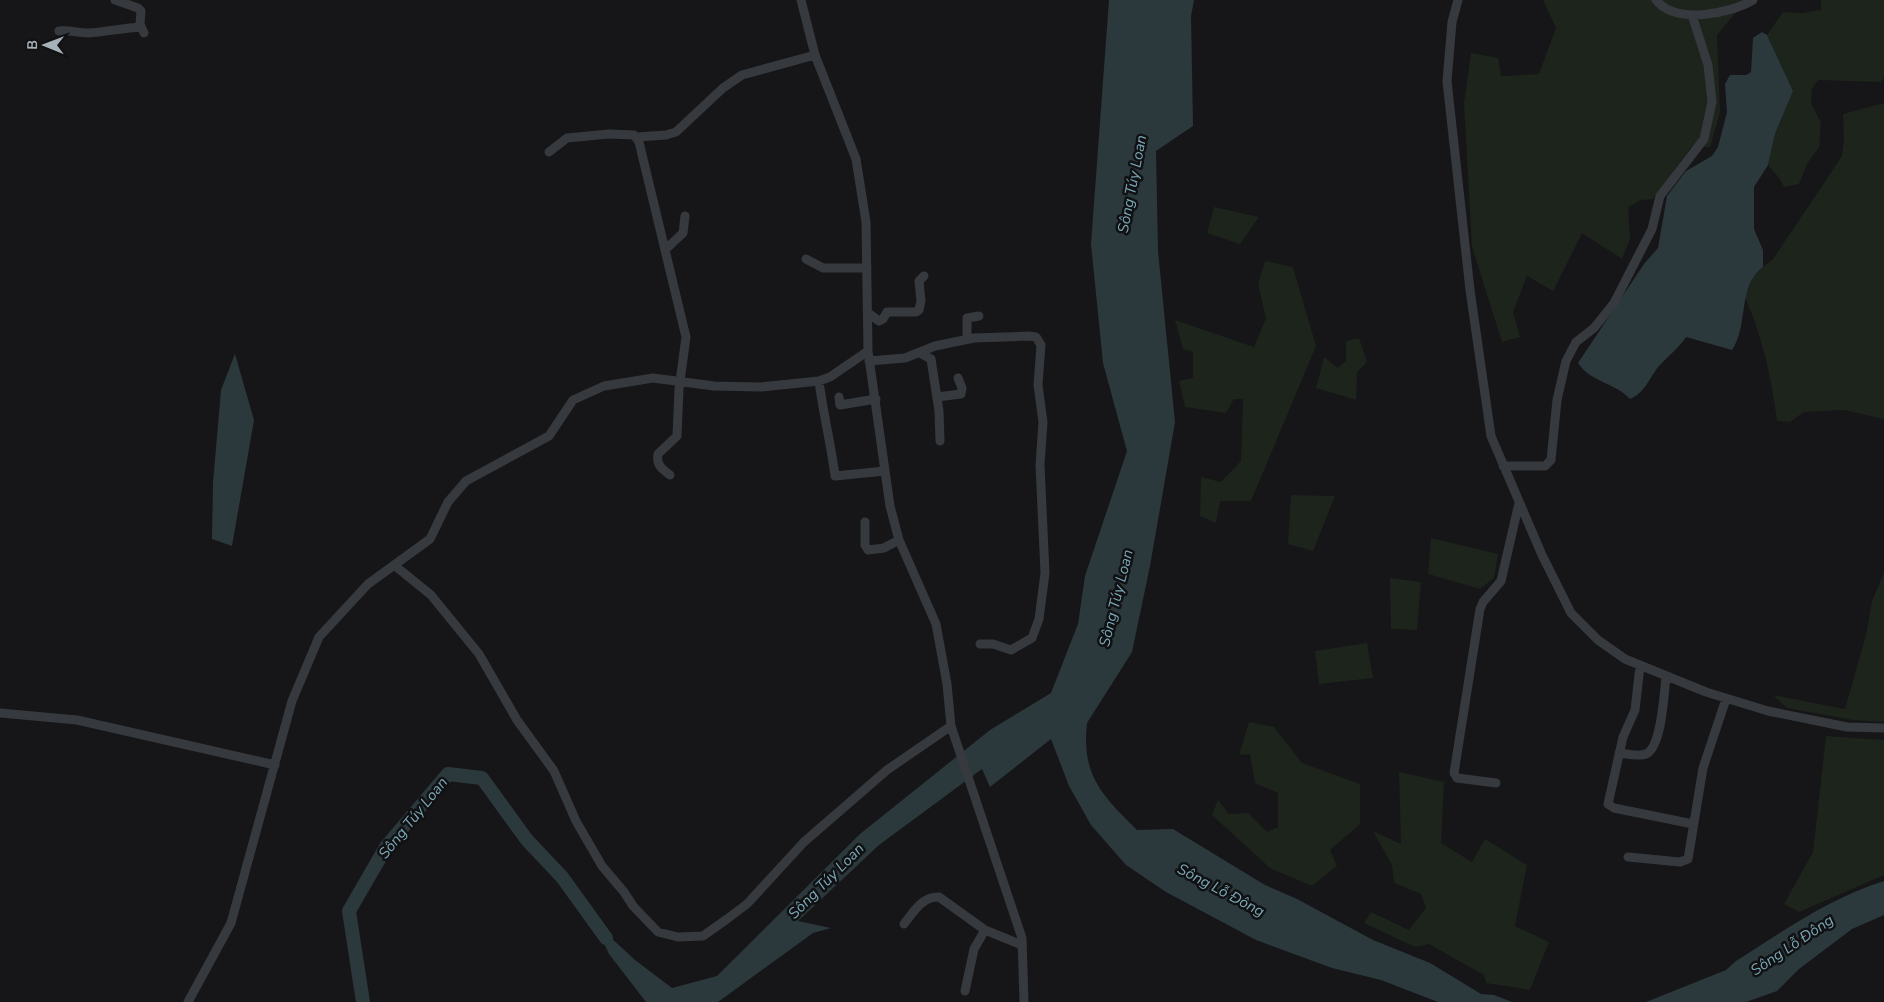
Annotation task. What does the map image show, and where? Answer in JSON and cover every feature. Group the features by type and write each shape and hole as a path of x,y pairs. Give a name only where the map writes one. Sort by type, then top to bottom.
{"street":[{"path":"60,31 72,30 91,33 142,30 141,11 138,8 115,0"},
{"path":"801,0 815,55 856,159 866,222 868,351 890,506 899,540 936,624 947,684 951,726 1022,945 1024,1002"},
{"path":"1458,0 1452,22 1447,81 1470,290 1491,436 1519,502 1571,613 1598,640 1625,659 1666,677 1726,699 1768,711 1847,727 1884,728"},
{"path":"1656,0 1670,12 1692,15 1738,8 1753,0"},
{"path":"1503,466 1539,467 1545,466 1551,460 1558,400 1566,362 1576,342 1594,328 1614,303 1652,229 1660,196 1704,139 1712,102 1708,65 1692,15"},
{"path":"549,152 567,138 609,134 638,137 666,135 676,132 723,88 742,75 815,55"},
{"path":"638,137 686,337 677,438 658,454 660,467 670,475"},
{"path":"666,249 684,233 685,216"},
{"path":"806,260 823,268 867,268"},
{"path":"868,314 879,321 883,319 887,312 916,312 919,310 921,301 919,281 924,276"},
{"path":"967,339 967,318 979,316"},
{"path":"870,361 897,360 936,346 967,339 1029,336 1036,337 1041,345 1038,385 1043,422 1040,465 1045,573 1039,619 1032,638 1010,650 993,644 980,644"},
{"path":"188,1002 231,923 292,701 319,636 368,584 430,540 448,502 466,481 549,436 573,400 604,386 653,378 714,386 761,387 819,381 830,377 868,351"},
{"path":"920,353 931,359 937,398 940,441"},
{"path":"937,398 961,394 962,388 958,378"},
{"path":"819,381 824,420 832,451 835,476 885,471"},
{"path":"839,397 840,405 876,399"},
{"path":"1496,783 1456,778 1454,773 1480,609 1483,602 1500,581 1519,502"},
{"path":"865,522 867,553 884,548 899,540"},
{"path":"394,565 431,595 479,654 517,720 554,771 576,822 602,866 633,906 658,932 678,937 702,936 727,919 747,904 804,842 887,770 951,726"},
{"path":"1640,666 1635,710 1623,737 1608,804 1610,807 1693,824"},
{"path":"1619,753 1640,756 1645,755 1652,748 1658,737 1666,677"},
{"path":"1628,857 1680,862 1686,860 1690,852 1693,824 1704,768 1726,699"},
{"path":"0,713 77,720 275,765"},
{"path":"904,924 923,901 928,898 939,897 985,930 1022,945"},
{"path":"965,991 974,949 985,930"}],"shaded area":[{"path":"1543,0 1746,0 1717,35 1720,112 1710,147 1691,147 1653,199 1641,200 1628,207 1630,239 1622,259 1582,233 1553,291 1527,276 1513,312 1520,337 1502,342 1472,247 1464,103 1471,53 1498,58 1501,76 1539,74 1556,28"},
{"path":"1821,0 1884,0 1884,78 1880,82 1818,80 1812,89 1811,103 1821,123 1819,147 1807,164 1799,184 1784,187 1768,165 1775,134 1793,91 1767,35 1783,12 1803,13 1821,10"},
{"path":"1884,103 1884,419 1844,410 1804,412 1790,422 1777,421 1766,358 1745,297 1754,274 1773,259 1842,156 1844,139 1843,114"},
{"path":"1214,207 1259,217 1240,244 1207,233"},
{"path":"1265,261 1293,267 1316,346 1251,501 1220,501 1216,523 1200,516 1201,477 1221,482 1241,461 1243,399 1234,399 1226,413 1185,407 1179,381 1193,378 1193,352 1183,349 1175,320 1254,347 1266,318 1258,284"},
{"path":"1359,338 1367,362 1357,372 1356,400 1316,388 1324,357 1338,368 1346,361 1346,341"},
{"path":"1291,495 1335,496 1313,551 1288,544"},
{"path":"1431,538 1498,554 1494,578 1480,589 1428,574"},
{"path":"1884,573 1884,722 1853,720 1787,708 1773,695 1845,709 1866,635 1872,601"},
{"path":"1390,578 1421,582 1417,630 1391,629"},
{"path":"1367,643 1373,678 1319,684 1315,651"},
{"path":"1249,722 1274,727 1302,763 1360,784 1360,824 1330,850 1337,866 1312,886 1270,868 1212,815 1218,800 1229,814 1248,813 1267,832 1278,827 1278,793 1255,783 1250,754 1239,755"},
{"path":"1826,736 1884,740 1884,875 1799,912 1784,904 1813,852"},
{"path":"1399,772 1444,782 1441,843 1472,862 1485,839 1527,865 1515,926 1549,942 1530,990 1486,983 1484,975 1429,944 1415,947 1364,923 1371,912 1409,930 1426,908 1421,894 1394,883 1392,865 1373,831 1401,844"}],"water":[{"name":"Sông Lỗ Đông","path":"1109,0 1194,0 1191,16 1193,126 1156,151 1158,251 1175,422 1150,566 1132,652 1087,723 1086,741 1091,771 1105,795 1137,830 1173,829 1265,885 1297,899 1373,940 1430,963 1481,994 1494,995 1512,1002 1438,1002 1381,980 1332,968 1256,940 1166,892 1126,865 1091,825 1069,786 1051,739 990,787 982,769 879,845 798,921 831,928 813,933 718,1002 646,1002 609,954 594,922 635,960 672,988 717,976 860,834 990,730 1051,693 1078,624 1085,576 1127,451 1103,363 1091,244"},
{"path":"1762,32 1767,35 1793,91 1775,134 1768,165 1754,187 1754,229 1763,250 1763,267 1755,275 1746,295 1737,340 1732,350 1686,337 1659,366 1643,389 1630,399 1618,389 1596,379 1578,363 1644,264 1658,248 1667,196 1686,171 1712,156 1718,147 1727,112 1725,84 1730,75 1746,75 1751,72 1753,38"},
{"path":"235,354 254,420 232,546 212,539 213,483 221,390"},
{"name":"Sông Lỗ Đông","path":"1884,881 1884,915 1852,929 1799,969 1777,991 1746,1002 1646,1002 1726,970 1736,961 1807,916 1845,896"}],"waterway":[{"name":"Sông Túy Loan","path":"363,1002 349,911 386,847 448,774 482,778 527,840 562,877 606,938"}]}
